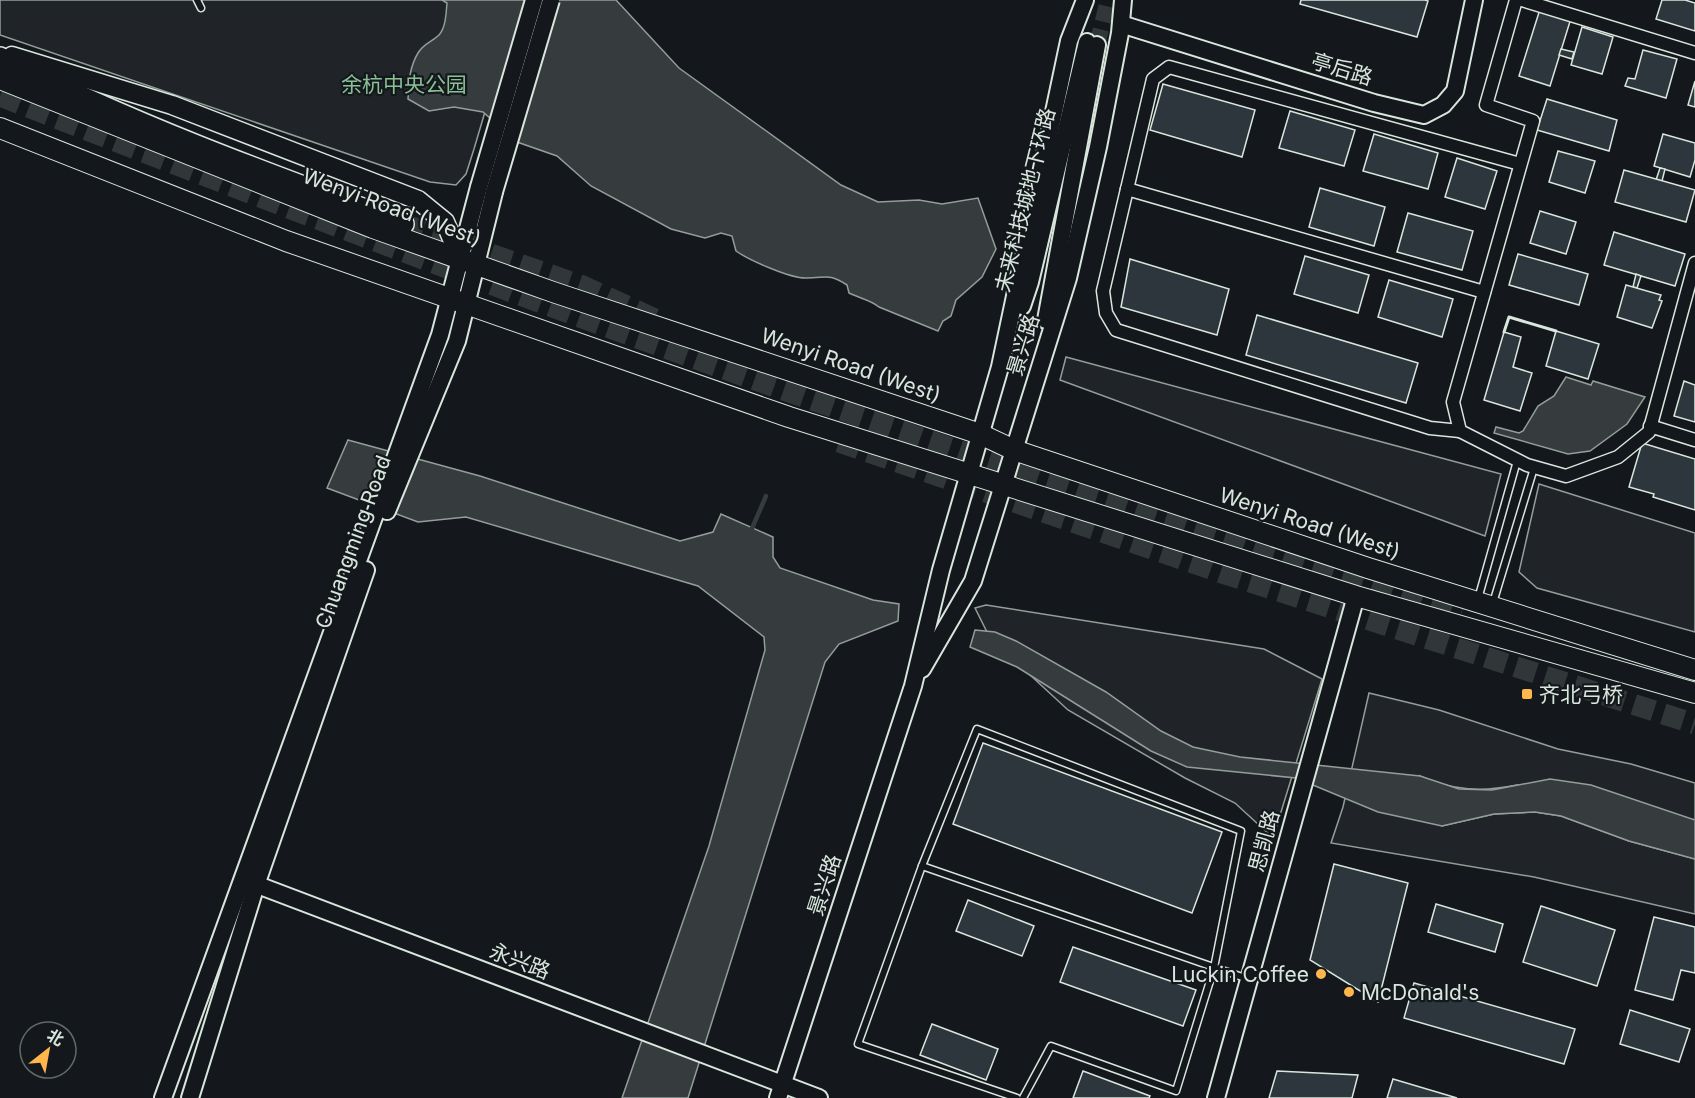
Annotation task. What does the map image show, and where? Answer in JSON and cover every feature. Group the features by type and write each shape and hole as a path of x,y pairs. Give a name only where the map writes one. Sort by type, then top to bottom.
{"highway":[{"path":"0,58 59,88 286,181 403,224"},
{"path":"0,72 59,88"}],"main road":[{"path":"0,53 172,105 418,200 445,222 468,261"},
{"name":"Wenyi Road (West)","path":"0,79 373,228 980,434 1014,450 1484,605 1695,670"},
{"path":"0,128 286,242 789,417 1356,596 1695,693"}],"street":[{"name":"Chuangming Road","path":"163,1098 249,882 406,443 440,334 458,302 484,190 534,0"},
{"name":"Chuangming Road","path":"484,190 551,0"},
{"name":"景兴路","path":"780,1092 913,686 941,570 1000,368 1069,41 1085,0"},
{"name":"景兴路","path":"913,686 973,581 1068,278 1098,147 1121,24 1123,0"},
{"name":"亭后路","path":"1121,24 1374,103 1424,115 1443,105 1455,91 1474,0"},
{"path":"1461,431 1453,402 1533,121 1486,105 1516,0"},
{"path":"1522,0 1695,53"},
{"name":"未来科技城地下环路","path":"1000,368 1030,282 1092,44 1038,374"},
{"path":"1520,164 1168,67 1153,79 1103,291 1106,313 1116,330 1430,428 1461,431 1517,461 1566,476 1618,457 1649,432 1695,263"},
{"path":"1127,189 1484,292"},
{"path":"1650,426 1695,440"},
{"name":"思凯路","path":"1216,1098 1356,596"},
{"name":"Chuangming Road","path":"190,1098 249,882"},
{"name":"永兴路","path":"249,882 717,1059 780,1092 819,1098"}],"lane":[{"path":"197,0 201,8"},
{"path":"1484,605 1517,461"},
{"path":"1484,605 1534,468"},
{"path":"1017,1098 858,1044 922,866 977,729 1241,831 1214,968 1176,1092 1051,1046 1023,1098"},
{"path":"922,866 1249,980"}],"green space":[{"name":"余杭中央公园","path":"0,0 518,0 466,174 456,185 430,182 0,35"},
{"path":"1066,357 1501,474 1485,536 1060,380"},
{"path":"1539,484 1695,533 1695,632 1537,588 1519,572"},
{"path":"986,605 1264,649 1322,679 1273,838 1235,803 1185,778 1068,710 990,638 975,608"},
{"path":"1369,693 1439,710 1558,749 1631,764 1695,783 1695,820 1517,785 1492,789 1468,789 1444,785 1420,776 1442,826 1494,814 1535,812 1561,816 1629,841 1695,859 1695,914 1534,877 1331,843 1343,807"}],"shaded area":[{"path":"442,0 616,0 679,68 841,185 878,202 919,200 942,204 978,198 996,249 982,277 956,300 951,316 943,321 938,331 849,293 847,285 836,279 800,277 760,264 736,251 732,236 721,233 705,238 671,229 591,186 557,156 517,142 483,112 454,107 429,111 408,99 410,76 415,59 420,50 439,35 443,28 447,3"},
{"path":"1566,377 1591,385 1593,381 1645,397 1627,424 1590,451 1568,454 1494,433 1496,427 1519,433 1523,431 1538,406 1554,396"},
{"path":"348,440 480,476 680,541 713,532 721,514 773,537 773,557 780,568 873,600 899,604 898,621 839,644 825,662 688,1098 622,1098 709,846 765,650 764,637 698,586 466,517 418,522 327,488"},
{"path":"975,630 995,632 1016,641 1106,692 1161,731 1193,747 1240,757 1420,776 1459,789 1492,790 1550,779 1591,785 1695,820 1695,859 1629,841 1561,816 1535,812 1494,814 1442,826 1378,812 1296,778 1187,767 1151,751 1017,667 970,647"}],"building":[{"path":"1301,0 1428,1 1417,37 1300,4"},
{"path":"1662,0 1685,0 1695,3 1695,31 1656,19"},
{"path":"1541,6 1572,15 1550,86 1519,76"},
{"path":"1582,27 1613,37 1602,74 1571,65"},
{"path":"1561,49 1574,52 1572,59 1559,55"},
{"path":"1643,50 1677,59 1666,98 1625,86 1628,78 1635,79"},
{"path":"1695,81 1695,107 1688,105"},
{"path":"1163,84 1255,110 1242,157 1150,130"},
{"path":"1547,99 1617,120 1609,151 1537,130"},
{"path":"1290,111 1355,130 1344,166 1279,148"},
{"path":"1374,134 1438,153 1428,189 1363,171"},
{"path":"1663,134 1695,143 1695,160 1690,177 1654,166"},
{"path":"1558,151 1595,161 1585,193 1549,182"},
{"path":"1457,158 1497,171 1485,209 1445,197"},
{"path":"1660,168 1665,169 1662,181 1656,180"},
{"path":"1624,170 1695,190 1686,222 1615,202"},
{"path":"1320,188 1385,207 1374,246 1309,227"},
{"path":"1540,211 1576,222 1566,254 1530,243"},
{"path":"1408,213 1473,231 1462,270 1397,252"},
{"path":"1614,232 1685,254 1675,286 1604,265"},
{"path":"1518,254 1588,274 1579,305 1509,285"},
{"path":"1305,256 1369,275 1358,313 1294,294"},
{"path":"1130,259 1229,289 1217,335 1121,307"},
{"path":"1636,274 1641,276 1637,288 1633,287"},
{"path":"1389,280 1453,299 1442,337 1378,317"},
{"path":"1626,285 1661,295 1659,300 1662,301 1652,328 1617,317"},
{"path":"1257,315 1418,363 1406,403 1246,355"},
{"path":"1556,331 1599,344 1588,379 1546,366"},
{"path":"1504,332 1521,337 1513,367 1532,373 1520,411 1484,400"},
{"path":"1684,381 1695,385 1695,422 1674,416"},
{"path":"1642,443 1695,459 1695,510 1629,487"},
{"path":"983,743 1222,832 1192,913 953,824"},
{"path":"1334,864 1408,883 1378,1002 1310,960"},
{"path":"968,900 1034,926 1022,956 956,931"},
{"path":"1436,904 1503,924 1495,952 1428,932"},
{"path":"1541,906 1615,930 1597,986 1523,962"},
{"path":"1654,917 1695,927 1695,973 1681,970 1673,1000 1635,990"},
{"path":"1073,947 1196,990 1183,1026 1060,982"},
{"path":"1414,983 1575,1029 1564,1064 1404,1018"},
{"path":"1630,1010 1690,1029 1679,1062 1620,1044"},
{"path":"932,1024 998,1049 986,1080 920,1055"},
{"path":"1083,1071 1150,1096 1149,1098 1073,1098"},
{"path":"1277,1071 1358,1075 1352,1098 1269,1098"},
{"path":"1393,1079 1457,1098 1387,1098"}],"waterway":[{"path":"750,533 766,496"}],"tunnel":[{"path":"1097,45 1108,0"},
{"path":"0,96 341,228 685,355 974,456 1460,617"},
{"path":"403,224 583,286 655,319"},
{"path":"839,442 1222,573 1695,724"}],"wall":[{"path":"1504,332 1509,317 1556,331"}],"place":[{"name":"齐北弓桥","path":"1527,694"},
{"name":"Luckin Coffee","path":"1321,974"},
{"name":"McDonald's","path":"1349,992"}]}
